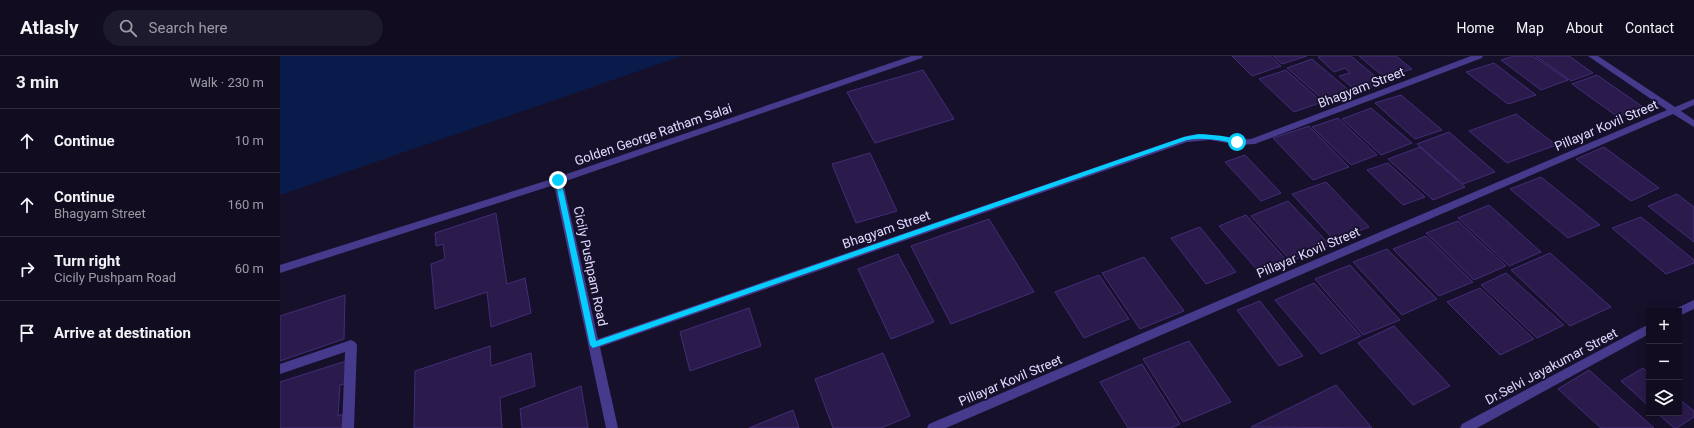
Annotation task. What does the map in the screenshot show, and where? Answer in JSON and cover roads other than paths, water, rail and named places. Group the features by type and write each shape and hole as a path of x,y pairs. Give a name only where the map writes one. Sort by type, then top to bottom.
{"street":[{"name":"Golden George Ratham Salai","path":"280,269 558,180 919,56"},
{"name":"Bhagyam Street","path":"593,345 1186,139 1199,136 1245,143 1252,142 1479,56"},
{"path":"1592,56 1694,124"},
{"name":"Pillayar Kovil Street","path":"933,428 1694,102"},
{"name":"Cicily Pushpam Road","path":"558,180 612,428"},
{"path":"1682,310 1694,304"},
{"name":"Dr.Selvi Jayakumar Street","path":"1466,428 1646,331"},
{"path":"280,370 351,345 348,428"}],"water":[{"path":"280,56 682,56 280,195"}]}
